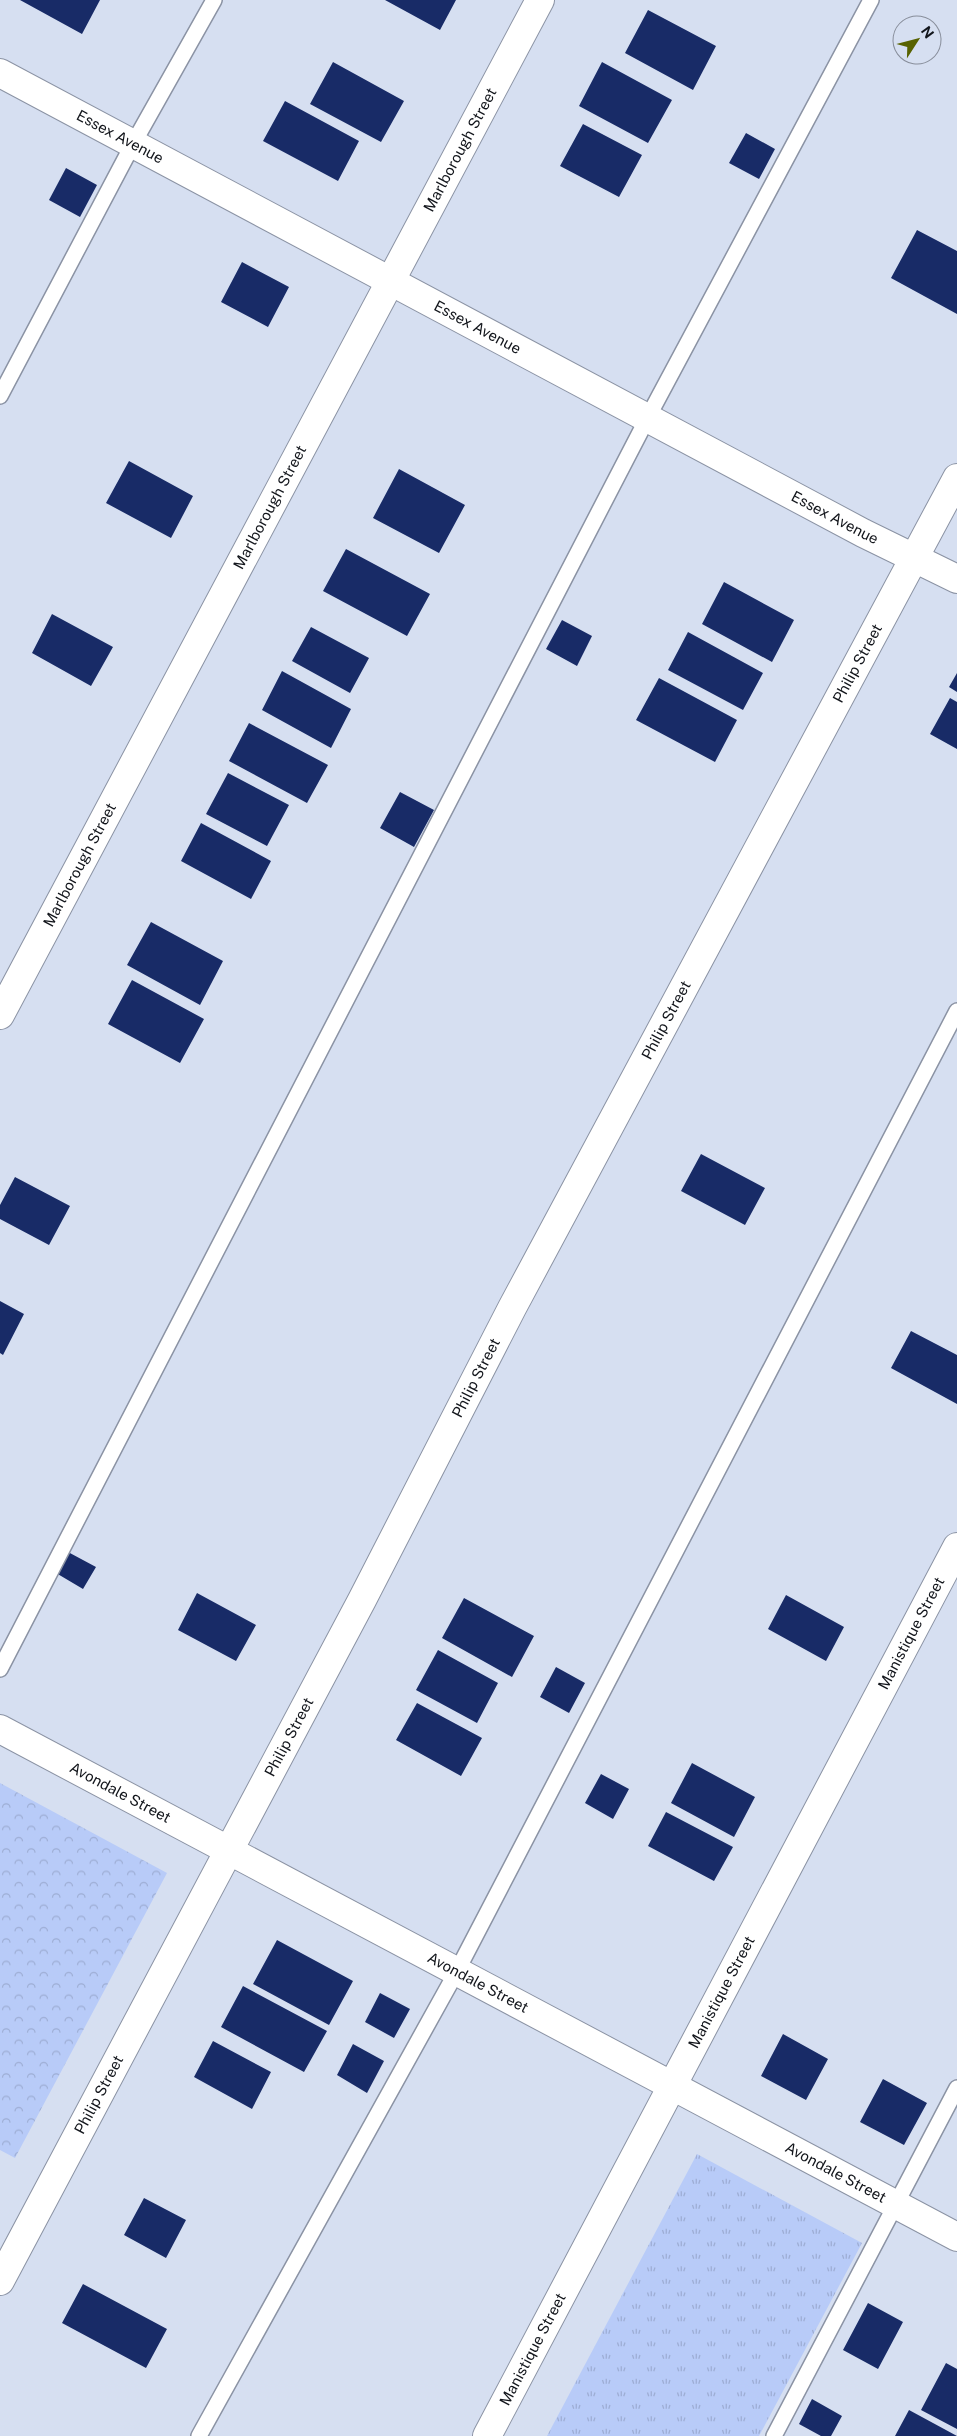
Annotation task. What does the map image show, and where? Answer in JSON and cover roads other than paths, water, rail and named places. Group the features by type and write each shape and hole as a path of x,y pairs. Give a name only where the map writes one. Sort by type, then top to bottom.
{"street":[{"name":"Marlborough Street","path":"0,1015 540,0"},
{"name":"Essex Avenue","path":"0,73 863,534 957,579"},
{"name":"Philip Street","path":"0,2281 362,1600 512,1308 957,478"},
{"name":"Manistique Street","path":"487,2436 957,1547"},
{"name":"Avondale Street","path":"0,1729 957,2237"}],"lane":[{"path":"0,396 134,144 214,0"},
{"path":"0,1669 647,419 871,0"},
{"path":"199,2436 457,1971 957,1011"},
{"path":"774,2436 957,2088"}]}
